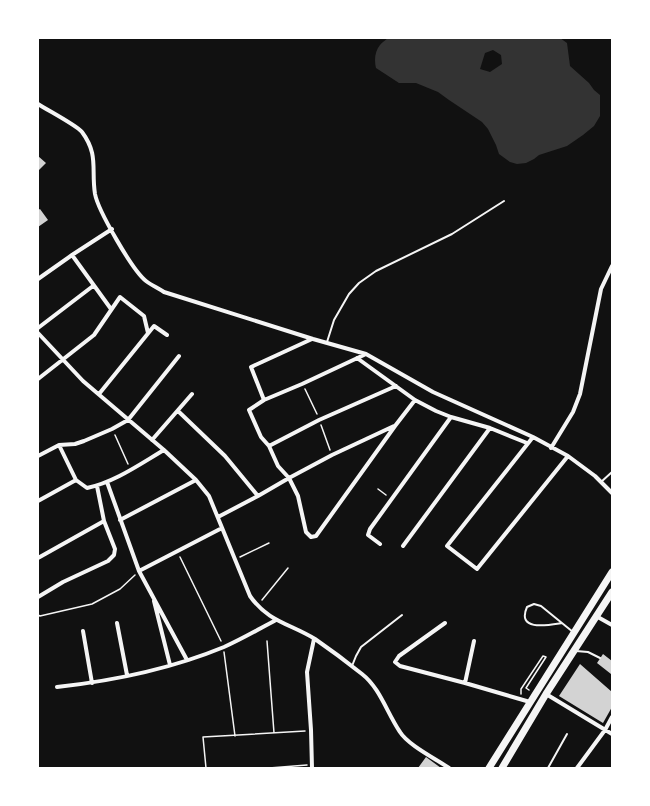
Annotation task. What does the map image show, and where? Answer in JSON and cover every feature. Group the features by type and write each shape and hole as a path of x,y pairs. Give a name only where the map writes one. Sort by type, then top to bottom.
{"highway":[{"path":"489,768 612,572"},
{"path":"502,768 546,694 612,592"}],"street":[{"path":"38,104 80,131 91,147 94,166 95,193 98,205 132,266 146,281 164,292 326,343 366,354 433,392 533,437 568,456 595,476 612,493"},
{"path":"38,279 72,255 112,230"},
{"path":"72,255 111,309"},
{"path":"551,448 574,412 580,394 601,289 612,266"},
{"path":"38,328 94,286"},
{"path":"38,379 94,334 120,297 144,316 148,333"},
{"path":"99,394 154,326 167,335"},
{"path":"38,333 83,381 164,450 196,480 210,496 250,596 257,606 276,620 314,639 363,674 372,684 401,734 414,745 449,768"},
{"path":"264,400 251,367 313,339"},
{"path":"366,354 264,400 249,410 262,437 269,446 278,466 289,478 298,496 306,532 311,537 316,536 415,400"},
{"path":"38,456 59,445 75,444 84,441 112,429 128,420 180,356"},
{"path":"357,358 415,400 436,411 451,417 490,428 527,444"},
{"path":"269,446 319,420 396,386"},
{"path":"152,440 192,394"},
{"path":"178,411 225,456 258,496"},
{"path":"380,544 368,535 368,533 451,417"},
{"path":"218,517 332,455 395,426"},
{"path":"403,546 490,428"},
{"path":"533,437 446,546 477,569 568,456"},
{"path":"59,445 76,480 87,488 107,482 164,450"},
{"path":"38,502 76,480"},
{"path":"120,520 196,480"},
{"path":"107,482 139,571 187,660"},
{"path":"38,597 63,582 108,561 114,555 115,549 104,521 97,486"},
{"path":"38,558 104,521"},
{"path":"139,571 222,528"},
{"path":"152,593 170,665"},
{"path":"596,616 612,625"},
{"path":"57,687 92,683 187,660 224,647 276,620"},
{"path":"117,623 127,675"},
{"path":"445,623 399,656 395,662 400,666 530,702"},
{"path":"83,631 92,683"},
{"path":"312,766 307,672 314,639"},
{"path":"465,683 474,641"},
{"path":"546,694 612,734"},
{"path":"578,768 605,730 612,717"}],"lane":[{"path":"326,343 334,320 349,294 359,283 376,271 452,234 504,201"},
{"path":"601,482 612,472"},
{"path":"562,623 538,626 526,620 524,613 527,607 534,604 541,606 574,632"},
{"path":"352,666 361,648 402,615"},
{"path":"573,651 588,652 600,658"},
{"path":"548,768 567,734"}],"path":[{"path":"112,429 131,469"},
{"path":"378,489 392,499"},
{"path":"235,559 269,543"},
{"path":"178,552 224,647 235,736"},
{"path":"257,606 288,568"},
{"path":"38,615 40,616 92,604 120,589 139,571"},
{"path":"267,641 274,733"},
{"path":"206,768 203,737 311,730"},
{"path":"269,768 312,766"}],"shaded area":[{"path":"388,38 560,38 567,43 570,66 600,95 600,116 594,126 567,146 539,155 526,163 517,164 510,162 499,154 488,129 482,122 438,92 416,83 399,83 376,68 375,59 377,50","holes":["493,50 501,55 502,64 490,72 480,69 485,53"]}],"building":[{"path":"38,156 46,163 38,171"},
{"path":"40,209 48,220 38,227 38,210"},
{"path":"603,654 612,661 611,674 597,663"},
{"path":"580,664 612,692 612,707 603,723 559,696"},
{"path":"426,757 441,768 418,768"}]}
